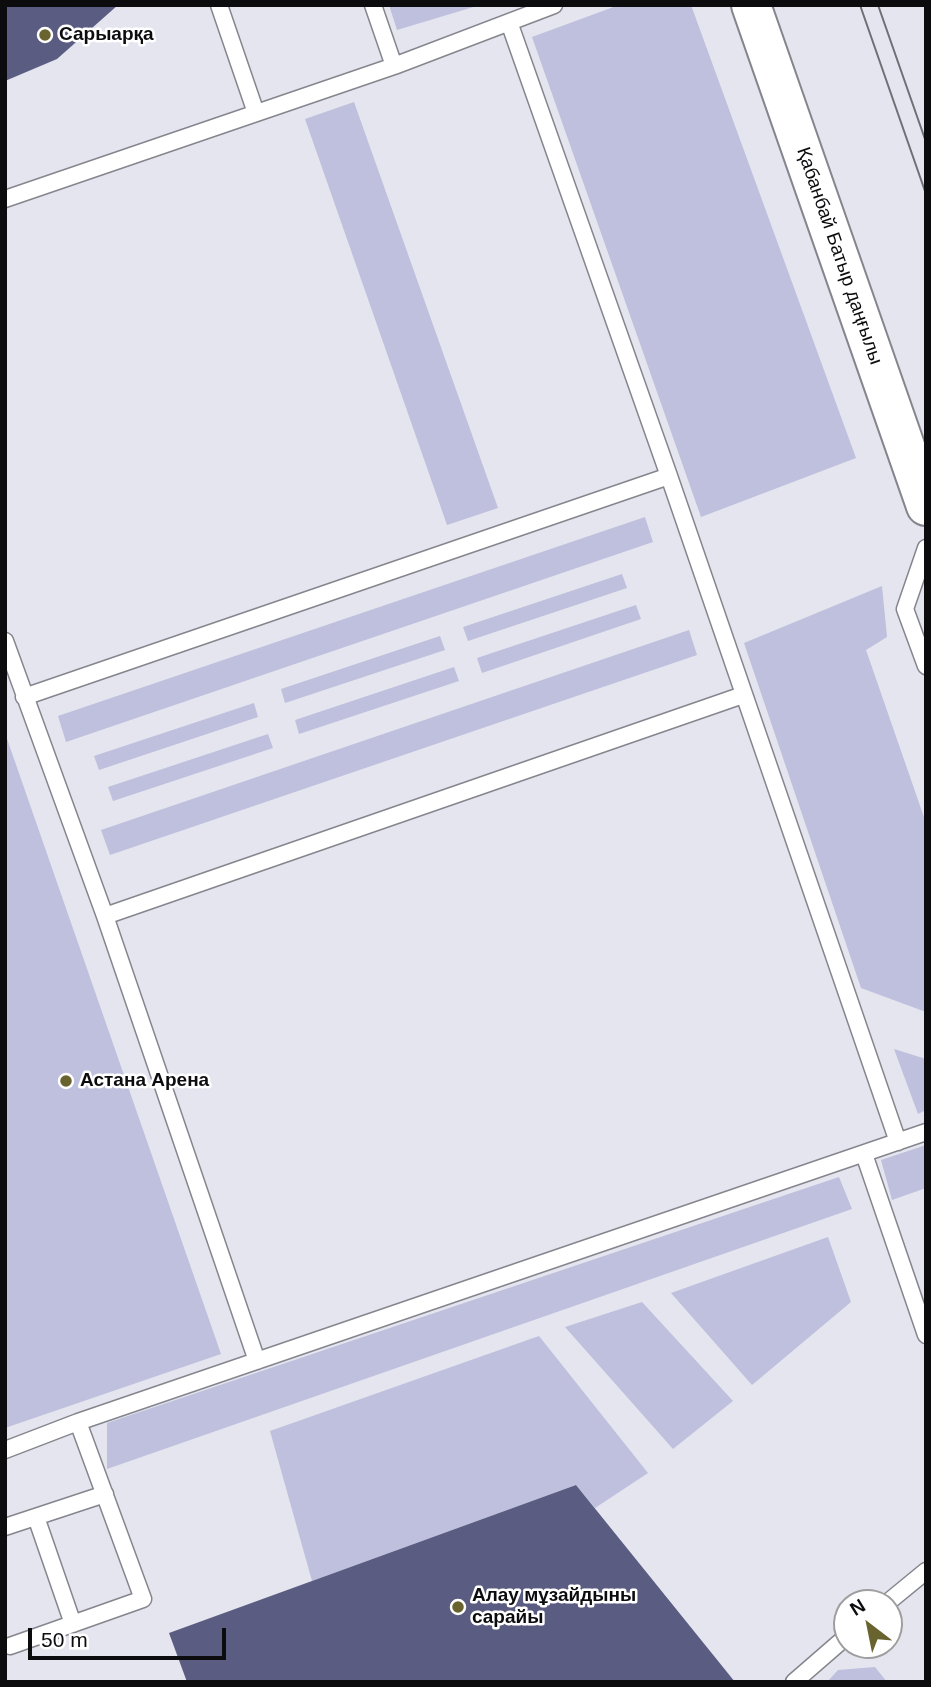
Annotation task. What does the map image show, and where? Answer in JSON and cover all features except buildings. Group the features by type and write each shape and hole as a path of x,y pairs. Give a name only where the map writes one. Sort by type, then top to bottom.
{"main road":[{"name":"Қабанбай Батыр даңғылы","path":"751,5 926,506"}],"lane":[{"path":"219,5 256,113"},
{"path":"373,5 394,65"},
{"path":"5,199 394,65 554,5"},
{"path":"509,22 669,476 898,1142"},
{"path":"24,697 669,476"},
{"path":"926,548 905,610 926,666"},
{"path":"5,641 105,916 257,1361"},
{"path":"105,916 743,695"},
{"path":"5,1450 78,1422 926,1132"},
{"path":"864,1154 926,1335"},
{"path":"7,1641 73,1624 143,1599 78,1422"},
{"path":"5,1527 105,1494"},
{"path":"36,1517 73,1624"},
{"path":"903,1590 926,1571"},
{"path":"794,1682 833,1648"}],"shaded area":[{"path":"389,5 480,5 397,30"},
{"path":"619,5 691,5 856,458 701,517 532,37"},
{"path":"354,102 498,508 447,525 305,119"},
{"path":"645,517 653,542 66,742 58,716"},
{"path":"622,574 627,588 468,641 463,627"},
{"path":"882,586 887,637 866,650 926,823 926,1012 861,988 744,643"},
{"path":"636,605 641,619 482,673 477,658"},
{"path":"689,630 697,655 110,855 101,830"},
{"path":"440,636 445,650 285,703 281,689"},
{"path":"454,667 459,681 299,734 295,720"},
{"path":"254,703 258,717 99,770 94,756"},
{"name":"Астана Арена","path":"5,733 221,1354 5,1428"},
{"path":"268,734 273,748 113,801 108,787"},
{"path":"894,1049 926,1059 926,1110 918,1114"},
{"path":"926,1145 926,1188 892,1200 881,1160"},
{"path":"839,1177 852,1209 107,1469 107,1423"},
{"path":"828,1237 851,1302 752,1385 671,1293"},
{"path":"642,1302 733,1401 673,1449 565,1327"},
{"path":"539,1336 648,1473 595,1508 576,1485 312,1581 270,1431"},
{"path":"875,1667 887,1682 827,1682 838,1670"}],"tram line":[{"path":"860,5 926,194"},
{"path":"878,5 926,142"}],"place":[{"name":"Сарыарқа","path":"45,35"},
{"name":"Астана Арена","path":"66,1081"},
{"name":"Алау мұзайдыны сарайы","path":"458,1607"}]}
